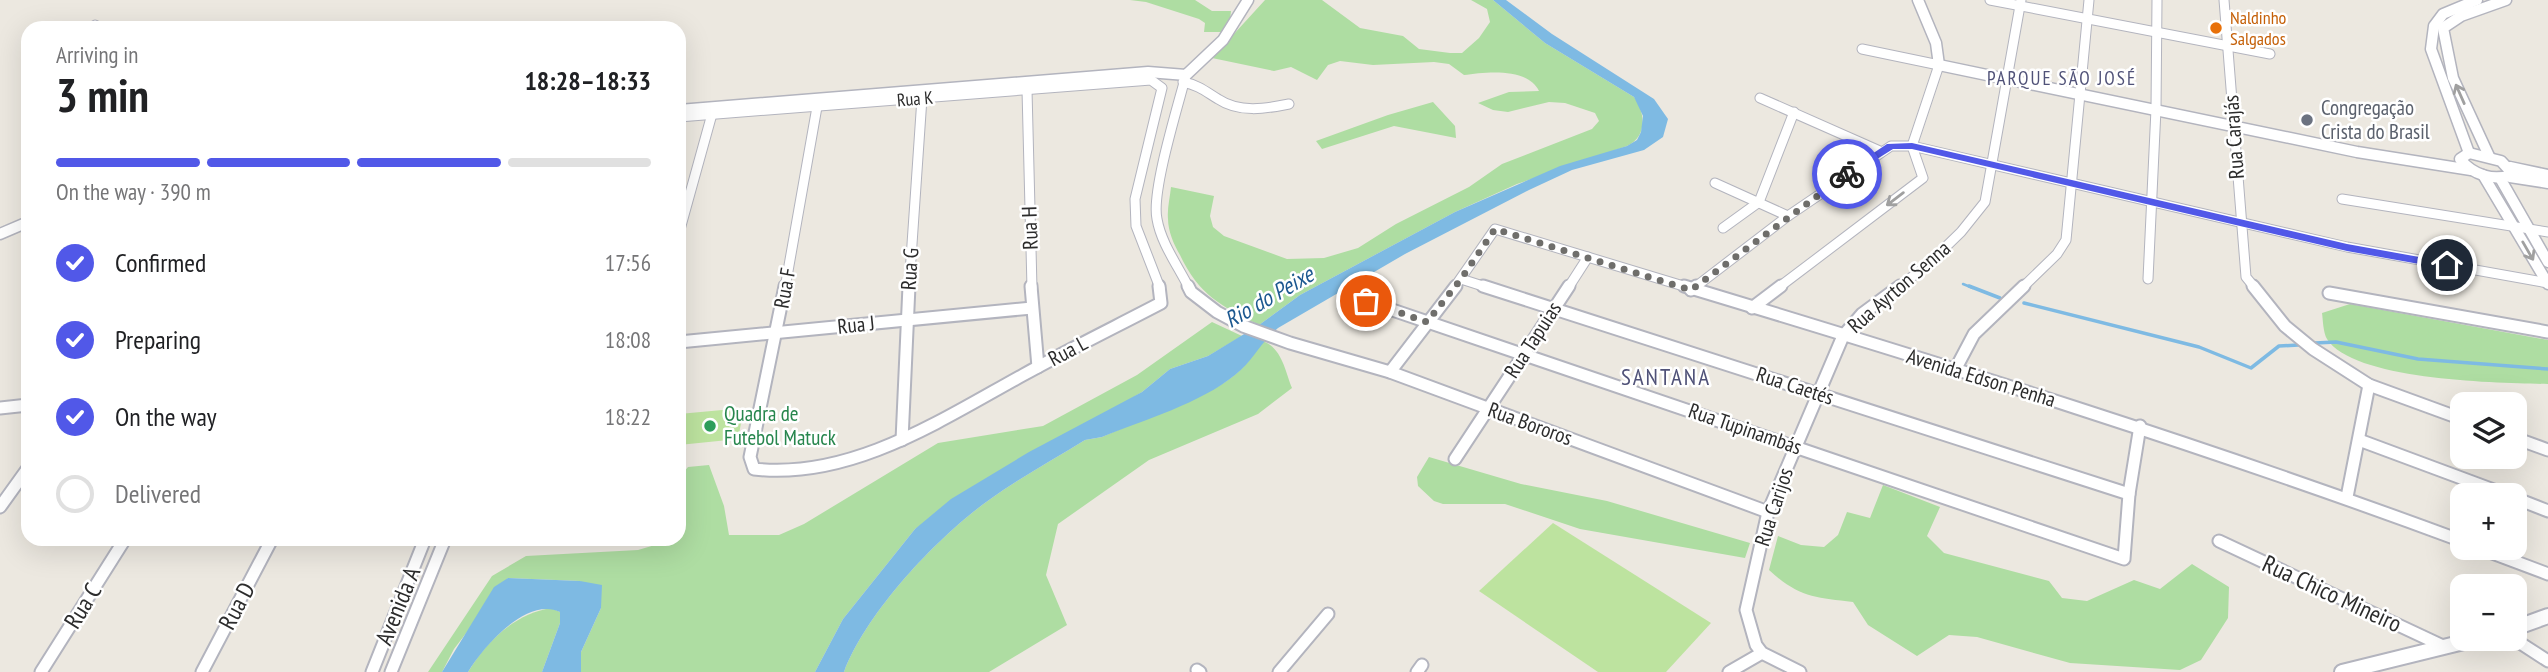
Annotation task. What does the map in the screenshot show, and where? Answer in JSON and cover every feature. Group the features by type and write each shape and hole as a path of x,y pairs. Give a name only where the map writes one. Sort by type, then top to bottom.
{"street":[{"path":"1184,79 1223,40 1248,0"},
{"path":"1752,308 1923,178 1912,146 1939,65 1936,43 1919,0"},
{"path":"1990,0 2021,3 2270,54"},
{"path":"1955,370 1974,334 2057,254 2066,240 2089,0"},
{"path":"2148,279 2156,109 2157,0"},
{"name":"Rua Carajás","path":"2224,0 2246,277 2285,326 2313,349 2369,385 2450,415"},
{"path":"2477,0 2443,15 2434,26 2431,49 2465,155 2461,163 2483,175 2548,175"},
{"path":"2506,0 2461,16 2443,28 2444,51 2455,84 2489,156 2506,174 2529,229 2548,262"},
{"name":"Rua Ayrton Senna","path":"1843,336 1862,314 1924,268 1961,232 1985,202 2021,3"},
{"path":"1862,49 2357,152 2471,170"},
{"path":"686,109 1148,72 1184,79 1207,88 1218,100 1253,110 1289,104"},
{"name":"Rua Bororos","path":"1184,79 1157,195 1156,217 1162,236 1191,292 1217,312 1243,326 1290,343 1390,372 1768,512"},
{"name":"Rua K","path":"686,116 1151,80"},
{"name":"Rua L","path":"754,469 769,473 821,467 902,440 1161,303 1162,293 1136,226 1135,200 1162,88 1151,80"},
{"name":"Rua H","path":"1027,90 1032,308 1038,367"},
{"name":"Rua G","path":"902,440 906,320 922,98"},
{"path":"1760,98 1880,151"},
{"name":"Rua F","path":"754,469 750,457 777,333 817,107"},
{"path":"1723,228 1759,202 1794,113"},
{"path":"686,208 712,114"},
{"path":"1691,290 1788,216 1891,146 1912,146 2347,247 2548,284"},
{"path":"2357,152 2376,150 2438,158 2489,156"},
{"path":"2506,174 2548,183"},
{"path":"2483,175 2548,284"},
{"path":"1715,183 1788,216"},
{"path":"2342,199 2548,232"},
{"path":"0,234 21,225"},
{"name":"Avenida Edson Penha","path":"1461,279 1495,229 2140,426 2347,497 2450,536"},
{"name":"Rua Tapuias","path":"1455,458 1588,257"},
{"path":"1390,372 1461,279"},
{"name":"Rua Caetés","path":"1461,279 2129,494"},
{"path":"2329,293 2548,332"},
{"name":"Rua Tupinambás","path":"1366,301 2124,559 2129,494"},
{"name":"Rua J","path":"686,341 1032,308"},
{"name":"Rua Carijos","path":"1759,649 1746,610 1768,512 1843,336"},
{"path":"2347,497 2369,385"},
{"path":"0,408 21,406"},
{"path":"2129,494 2140,426"},
{"path":"2359,440 2475,483"},
{"path":"2527,442 2548,450"},
{"path":"0,507 21,478"},
{"path":"2527,503 2548,511"},
{"name":"Rua Chico Mineiro","path":"2218,541 2445,647"},
{"name":"Rua C","path":"41,672 121,546"},
{"name":"Rua D","path":"202,672 268,546"},
{"name":"Avenida A","path":"372,672 422,546"},
{"name":"Avenida A","path":"391,672 442,546"},
{"path":"2511,560 2548,574"},
{"path":"1279,672 1328,614"},
{"path":"2527,624 2548,616"},
{"path":"2342,672 2372,669 2450,646"},
{"path":"2527,647 2548,661"},
{"path":"1730,672 1759,649 1800,672"}],"green space":[{"path":"1130,0 1195,0 1212,11 1231,11 1229,29 1223,32 1204,32 1205,23 1199,19 1146,2"},
{"path":"1265,0 1322,0 1360,28 1403,36 1419,49 1462,53 1479,38 1490,22 1487,9 1471,0 1493,0 1545,43 1634,97 1641,110 1641,131 1634,142 1627,146 1517,184 1455,212 1300,295 1259,325 1212,298 1187,269 1169,228 1171,187 1214,196 1210,216 1213,227 1224,236 1287,259 1324,258 1358,248 1396,224 1469,187 1502,164 1592,129 1599,121 1595,113 1565,103 1549,102 1508,112 1493,110 1478,103 1509,92 1539,91 1525,78 1505,73 1464,75 1449,64 1434,62 1373,65 1340,61 1328,65 1317,80 1291,67 1274,71 1212,58"},
{"path":"1433,102 1455,126 1456,138 1394,126 1322,149 1316,141 1388,115"},
{"path":"2350,304 2548,340 2548,384 2430,377 2366,364 2342,353 2327,339 2325,333 2322,313"},
{"path":"1212,322 1242,336 1208,356 1170,369 1142,392 915,529 843,619 815,672 581,672 581,652 601,608 580,581 508,578 454,649 442,672 428,672 492,576 526,556 638,550 652,546 686,546 688,467 709,465 724,506 729,535 779,535 804,524 938,443 1043,426 1137,375"},
{"path":"1262,341 1274,348 1278,354 1292,388 1258,414 1149,460 1058,524 1046,575 1067,625 989,672 844,672 869,625 905,578 947,534 989,500 1085,440 1102,437 1219,386 1244,366"},
{"name":"Quadra de Futebol Matuck","path":"744,408 738,439 686,444 686,413"},
{"path":"1429,457 1521,484 1607,501 1750,543 1745,558 1580,529 1505,504 1443,504 1434,501 1418,486 1417,477"},
{"path":"1883,485 1940,507 1927,536 1944,553 2049,581 2062,598 2087,601 2134,580 2160,589 2192,564 2229,587 2228,618 2201,660 2180,670 2070,663 1977,637 1949,635 1917,656 1868,625 1853,602 1808,595 1789,586 1769,570 1778,536 1801,545 1824,547 1838,535 1847,512 1870,518"},
{"path":"1553,523 1711,623 1666,672 1598,672 1479,591"},
{"path":"551,608 560,612 560,623 542,672 468,672 483,650 502,631 525,616"}],"water":[{"name":"Rio do Peixe","path":"1493,0 1506,0 1552,34 1654,99 1668,119 1663,137 1644,150 1572,170 1405,254 1278,328 1242,369 1206,394 1102,437 1085,440 1012,484 948,534 905,578 869,625 844,672 815,672 843,619 915,529 951,499 1029,452 1142,392 1170,369 1208,356 1259,325 1300,295 1455,212 1560,166 1627,146 1637,140 1643,116 1634,97 1545,43"},
{"path":"508,578 580,581 602,585 601,608 581,652 581,672 542,672 560,623 560,612 547,609 520,617 507,627 484,650 468,672 442,672 494,587"}],"waterway":[{"path":"1963,284 1973,288"},
{"path":"1969,286 2000,298"},
{"path":"2024,303 2199,347 2251,368 2279,346 2298,345"},
{"path":"2315,343 2336,342 2418,359 2548,369"}],"way so far":[{"path":"1366,301 1427,322 1495,229 1691,290 1847,174"}],"place":[{"name":"Naldinho Salgados","path":"2216,28"},
{"name":"Congregação Crista do Brasil","path":"2307,120"},
{"name":"Quadra de Futebol Matuck","path":"710,426"}],"district":[{"name":"PARQUE SÃO JOSÉ","path":"2062,78"},
{"name":"SANTANA","path":"1666,377"}],"route":[{"path":"1847,174 1891,146 1912,146 2347,247 2447,265"}]}
